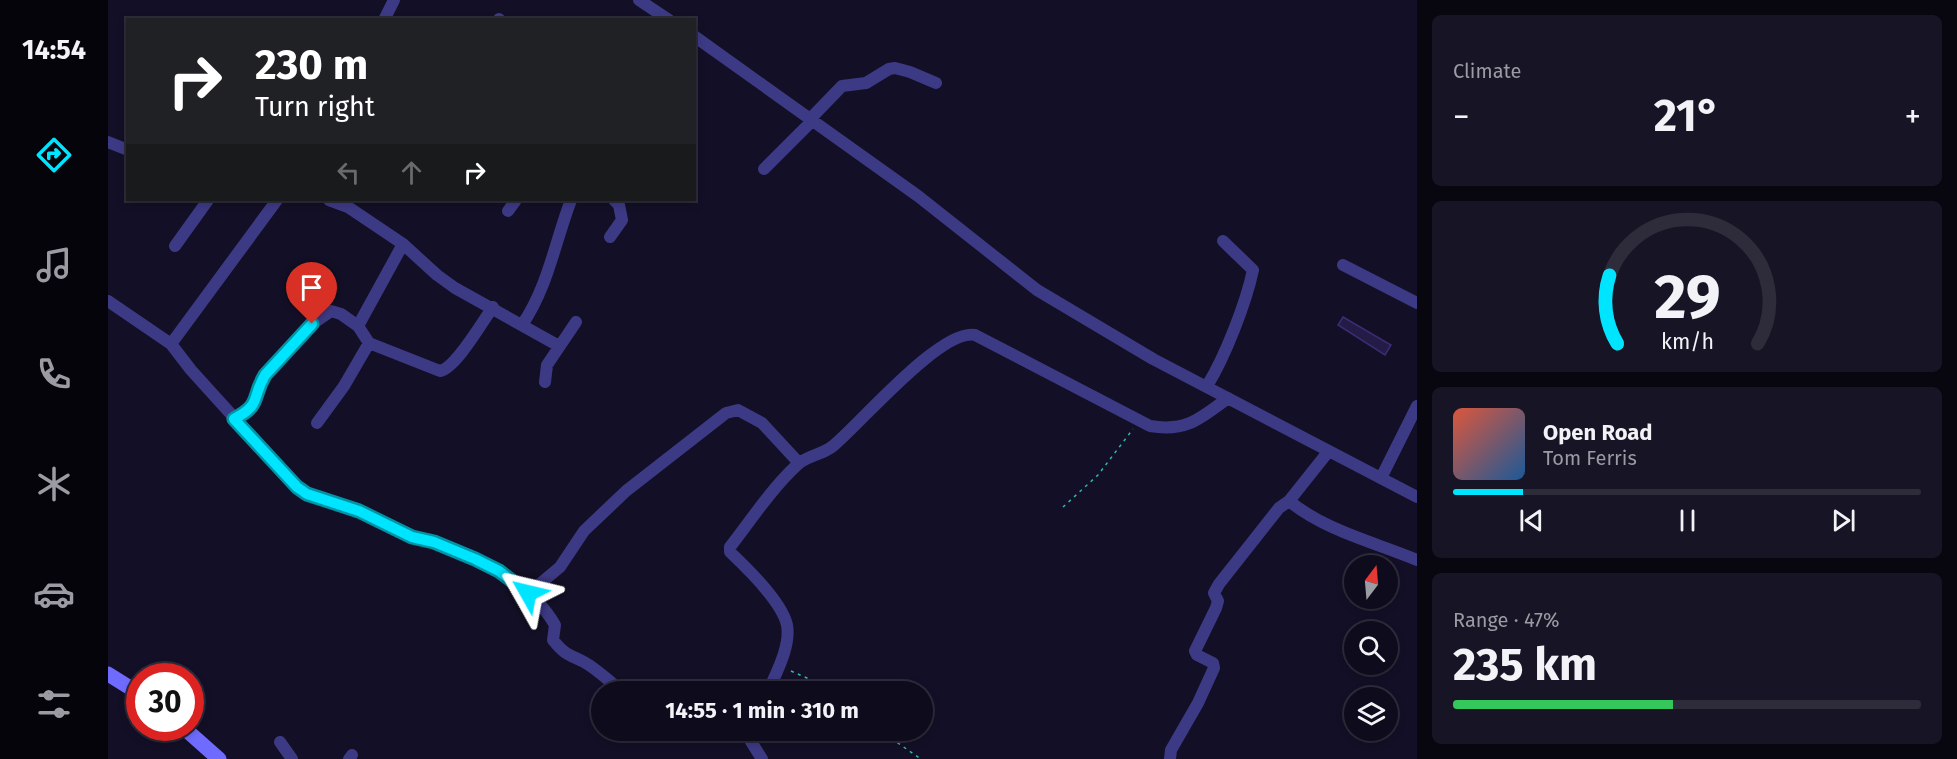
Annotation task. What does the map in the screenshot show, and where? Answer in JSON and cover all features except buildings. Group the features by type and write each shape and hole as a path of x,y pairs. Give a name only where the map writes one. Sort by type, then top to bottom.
{"main road":[{"path":"108,674 126,685"},
{"path":"199,741 219,759"}],"street":[{"path":"385,18 394,0"},
{"path":"639,0 666,18"},
{"path":"696,37 918,196 1037,290 1143,354 1417,497"},
{"path":"764,169 842,86 866,83 889,69 895,68 936,83"},
{"path":"108,142 126,149"},
{"path":"175,246 207,201"},
{"path":"171,344 276,201"},
{"path":"508,211 515,201"},
{"path":"522,325 535,306 558,244 561,227 571,201"},
{"path":"610,237 622,220 619,205 615,201"},
{"path":"350,203 403,244 446,282 560,346"},
{"path":"1207,386 1224,352 1250,284 1253,270 1223,241"},
{"path":"358,326 403,244"},
{"path":"1343,265 1417,303"},
{"path":"108,301 171,344 234,419 297,487 307,494 359,511 412,537 434,542 499,571 528,593 549,615 555,625 553,640 561,650 589,666 608,681"},
{"path":"234,419 249,411 254,404 265,375 322,315 331,311 358,326 369,343 441,371 447,369 493,307"},
{"path":"545,382 548,365 576,322"},
{"path":"773,681 786,642 787,626 768,592 730,552 730,547 799,463 829,450 923,360 952,340 970,334 1139,422 1171,429 1208,413 1228,398"},
{"path":"317,423 344,386 369,343"},
{"path":"1381,478 1417,406"},
{"path":"528,593 560,567 584,531 626,491 726,413 738,410 762,423 799,463"},
{"path":"1170,759 1171,750 1198,703 1214,668 1213,663 1197,655 1196,651 1216,609 1218,601 1215,593 1219,584 1279,508 1289,501 1328,452"},
{"path":"1289,501 1304,514 1336,530 1417,560"},
{"path":"751,741 762,759"},
{"path":"280,742 292,759"}],"path":[{"path":"1063,507 1098,475 1139,422"},
{"path":"779,666 812,681"},
{"path":"895,741 921,759"}],"route":[{"path":"312,324 265,375 249,411 234,419 297,487 307,494 359,511 412,537 434,542 475,559 499,571 528,593"}]}
